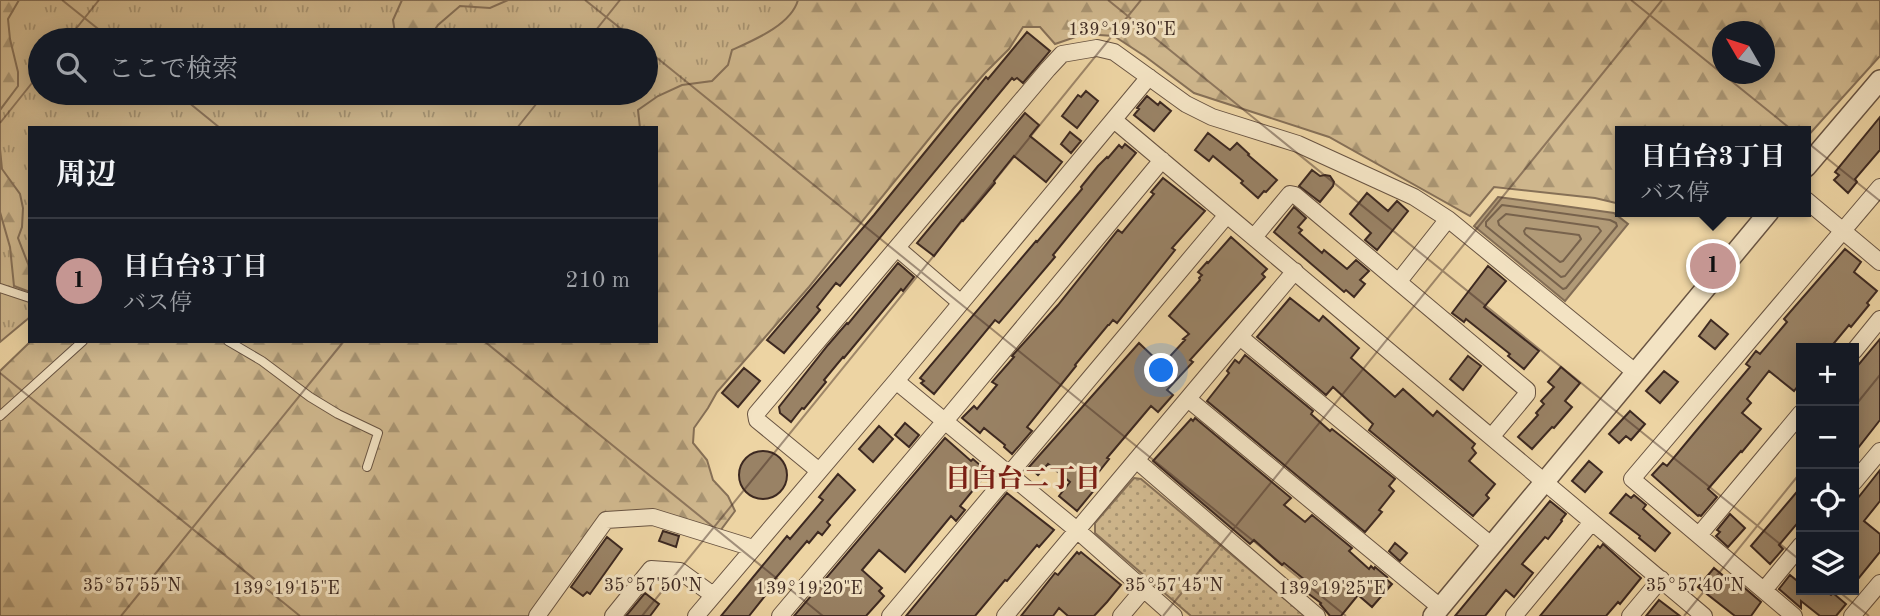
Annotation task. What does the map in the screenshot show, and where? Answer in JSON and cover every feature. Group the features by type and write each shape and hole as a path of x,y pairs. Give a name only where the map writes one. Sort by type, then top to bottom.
{"street":[{"path":"819,471 757,420 756,414 1048,69 1062,54 1097,48 1114,52 1186,104 1213,117 1298,144 1414,197 1448,219 1635,372"},
{"path":"696,616 1149,77"},
{"path":"1811,161 1880,80"},
{"path":"1114,120 1704,616"},
{"path":"780,616 1162,160"},
{"path":"1794,616 1632,479 1880,187"},
{"path":"1254,237 1290,194 1295,195 1399,281 1527,390 1527,394 1492,436"},
{"path":"1811,204 1880,262"},
{"path":"890,616 1227,215"},
{"path":"1188,399 1437,612 1765,217"},
{"path":"1399,281 1448,219"},
{"path":"897,248 961,303"},
{"path":"1004,616 1295,271"},
{"path":"1859,345 1880,319"},
{"path":"1240,337 1491,545"},
{"path":"896,381 1078,531 1174,616"},
{"path":"1699,536 1796,419"},
{"path":"1859,476 1880,451"},
{"path":"1136,460 1317,616"},
{"path":"537,616 606,520 653,517 753,548"},
{"path":"1514,616 1592,522"},
{"path":"1764,590 1796,551"},
{"path":"612,616 652,569 680,571 713,596"},
{"path":"1629,616 1661,579"},
{"path":"1852,616 1880,583"},
{"path":"1121,616 1143,590"}],"lane":[{"path":"0,288 28,297"},
{"path":"0,416 81,343"},
{"path":"231,343 310,397 378,433 368,467"}],"green space":[{"path":"0,0 956,0 658,127 28,126 28,319 0,342"},
{"path":"0,0 19,0 8,19 18,86 0,110"},
{"path":"402,0 508,0 490,8 460,6 436,28 394,28 393,20"},
{"path":"798,0 1880,0 1880,56 1811,132 1811,126 1615,126 1615,203 1595,198 1494,187 1470,216 1329,137 1194,93 1114,36 1084,34 1055,44 1040,27 1023,27 1009,49 954,108 809,287 717,392 694,428 693,443 707,460 713,480 728,496 735,511 720,531 666,516 602,525 534,616 0,616 0,371 29,343 658,343 658,126 640,126 638,110 645,105 658,105 658,96 682,85 712,81 728,65 732,50 780,24 794,9"},
{"path":"0,149 2,169 20,194 23,208 22,227 18,238 28,264 28,291 14,286 10,247 0,212"},
{"path":"1134,478 1141,479 1305,616 1191,616 1095,533 1095,523"}],"water":[{"path":"1498,197 1614,213 1615,217 1628,224 1565,301 1474,226"}],"building":[{"path":"1027,32 1050,51 1023,83 1012,78 840,286 836,283 817,307 820,310 784,353 767,340 874,215 986,77 988,79"},
{"path":"1086,91 1098,101 1077,128 1062,116 1078,95 1081,97"},
{"path":"1147,96 1171,111 1154,131 1134,115"},
{"path":"1025,113 1039,125 1030,136 1062,162 1046,182 1014,156 934,256 917,243"},
{"path":"1880,117 1880,150 1855,179 1857,182 1848,193 1834,180 1839,175 1835,172"},
{"path":"1070,132 1081,141 1071,153 1061,144"},
{"path":"1208,133 1230,150 1237,143 1277,180 1258,198 1241,183 1243,181 1213,156 1209,161 1195,150"},
{"path":"1125,144 1136,153 1053,255 1055,257 999,323 995,320 934,394 921,383 924,381 920,378 1082,189 1098,166 1119,145 1122,148"},
{"path":"1312,170 1320,176 1330,176 1334,182 1320,202 1299,186"},
{"path":"1163,178 1205,211 1172,248 1175,250 1117,323 1113,320 1108,325 1075,365 1027,427 1032,431 1012,454 984,428 980,433 962,418 974,406 977,409 997,385 992,382 1014,357 1012,356 1058,305 1118,230 1122,233 1154,194 1151,192"},
{"path":"1367,193 1388,211 1397,201 1408,211 1377,250 1365,240 1371,233 1350,214"},
{"path":"1294,207 1306,218 1298,227 1302,230 1299,233 1322,253 1324,250 1347,269 1356,260 1369,271 1360,280 1365,284 1354,297 1346,290 1344,292 1274,232"},
{"path":"1231,237 1267,269 1262,274 1265,277 1190,360 1193,362 1167,390 1173,395 1158,412 1151,406 1107,458 1109,459 1090,483 1096,488 1077,511 1059,496 1070,482 1048,464 1038,475 1029,467 1139,343 1162,365 1185,340 1183,339 1189,334 1169,316 1200,280 1202,275 1198,272"},
{"path":"1845,249 1861,262 1854,272 1877,291 1851,327 1849,325 1834,343 1796,343 1794,391 1769,371 1747,399 1751,403 1742,413 1761,429 1708,489 1717,497 1701,516 1698,516 1652,475 1663,463 1667,466 1750,367 1746,364 1756,351 1760,354 1787,322 1784,319"},
{"path":"898,263 914,277 843,357 824,380 826,382 791,422 780,413 779,407"},
{"path":"1488,266 1506,281 1484,307 1539,351 1524,369 1508,356 1510,354 1466,319 1464,322 1452,313"},
{"path":"1290,298 1319,321 1323,316 1359,348 1351,358 1395,397 1403,389 1433,416 1437,411 1475,444 1472,448 1476,453 1469,461 1495,484 1486,495 1489,498 1473,516 1369,430 1373,424 1333,387 1326,395 1257,337"},
{"path":"1711,320 1728,334 1715,349 1699,336"},
{"path":"1880,339 1880,420 1859,447 1859,406 1859,364"},
{"path":"1245,355 1313,411 1311,414 1330,431 1332,429 1395,479 1389,486 1394,491 1379,510 1382,512 1365,532 1207,401 1229,373 1227,371 1235,360 1239,363"},
{"path":"1468,356 1481,366 1463,390 1450,379"},
{"path":"1561,367 1580,383 1565,401 1572,407 1532,449 1518,437 1538,415 1536,413 1544,404 1541,401 1554,387 1548,382"},
{"path":"744,368 760,381 738,407 722,393"},
{"path":"1664,371 1678,382 1660,403 1646,391"},
{"path":"1630,411 1645,424 1631,440 1626,436 1619,443 1609,434"},
{"path":"1195,418 1291,498 1284,505 1305,522 1312,515 1352,548 1349,551 1369,569 1371,566 1374,569 1375,567 1387,577 1385,578 1392,584 1372,607 1358,595 1341,616 1330,616 1321,603 1302,589 1305,580 1284,563 1282,565 1254,540 1250,544 1153,461 1191,419 1193,421"},
{"path":"905,423 919,435 909,447 895,435"},
{"path":"879,426 893,439 873,462 859,449"},
{"path":"945,438 988,472 960,506 965,510 956,521 951,516 905,572 879,550 862,570 882,588 879,591 884,596 866,616 794,616"},
{"path":"763,451 780,458 787,475 780,492 763,499 746,492 739,475 746,458"},
{"path":"1589,461 1602,472 1585,492 1572,481"},
{"path":"1880,470 1880,501 1864,521 1880,534 1880,552 1859,578 1859,532 1859,497"},
{"path":"838,474 855,490 827,522 830,525 822,535 818,532 809,543 807,541 774,580 776,582 749,616 721,616 787,536 790,539 823,500 819,497"},
{"path":"1007,493 1054,530 1039,547 1037,545 975,616 906,616"},
{"path":"1796,493 1796,525 1779,545 1783,549 1770,564 1751,546"},
{"path":"1626,494 1631,498 1634,495 1646,505 1643,509 1670,533 1655,551 1610,513"},
{"path":"1550,501 1566,514 1548,539 1545,537 1522,564 1533,573 1514,597 1506,590 1485,616 1455,616"},
{"path":"1730,514 1745,528 1728,547 1716,536 1720,532 1717,530"},
{"path":"663,531 679,536 676,547 659,541"},
{"path":"607,537 622,549 590,594 587,592 583,596 571,587"},
{"path":"1395,543 1407,553 1400,561 1389,551"},
{"path":"1603,544 1641,578 1620,604 1618,602 1606,616 1540,616 1598,546 1600,548"},
{"path":"1077,552 1081,552 1121,585 1107,602 1094,616 1068,616 1059,608 1053,616 1021,616 1055,573 1058,575"},
{"path":"1714,568 1737,587 1740,584 1761,602 1751,616 1735,616 1698,587"},
{"path":"1790,575 1796,580 1796,595 1835,595 1846,604 1836,616 1820,616 1801,601 1801,608 1779,589"},
{"path":"645,593 659,604 650,616 626,616"},
{"path":"1659,600 1680,616 1646,616"}],"place":[{"name":"目白台3丁目","path":"1713,266"}],"district":[{"name":"目白台二丁目","path":"1023,478"}]}
